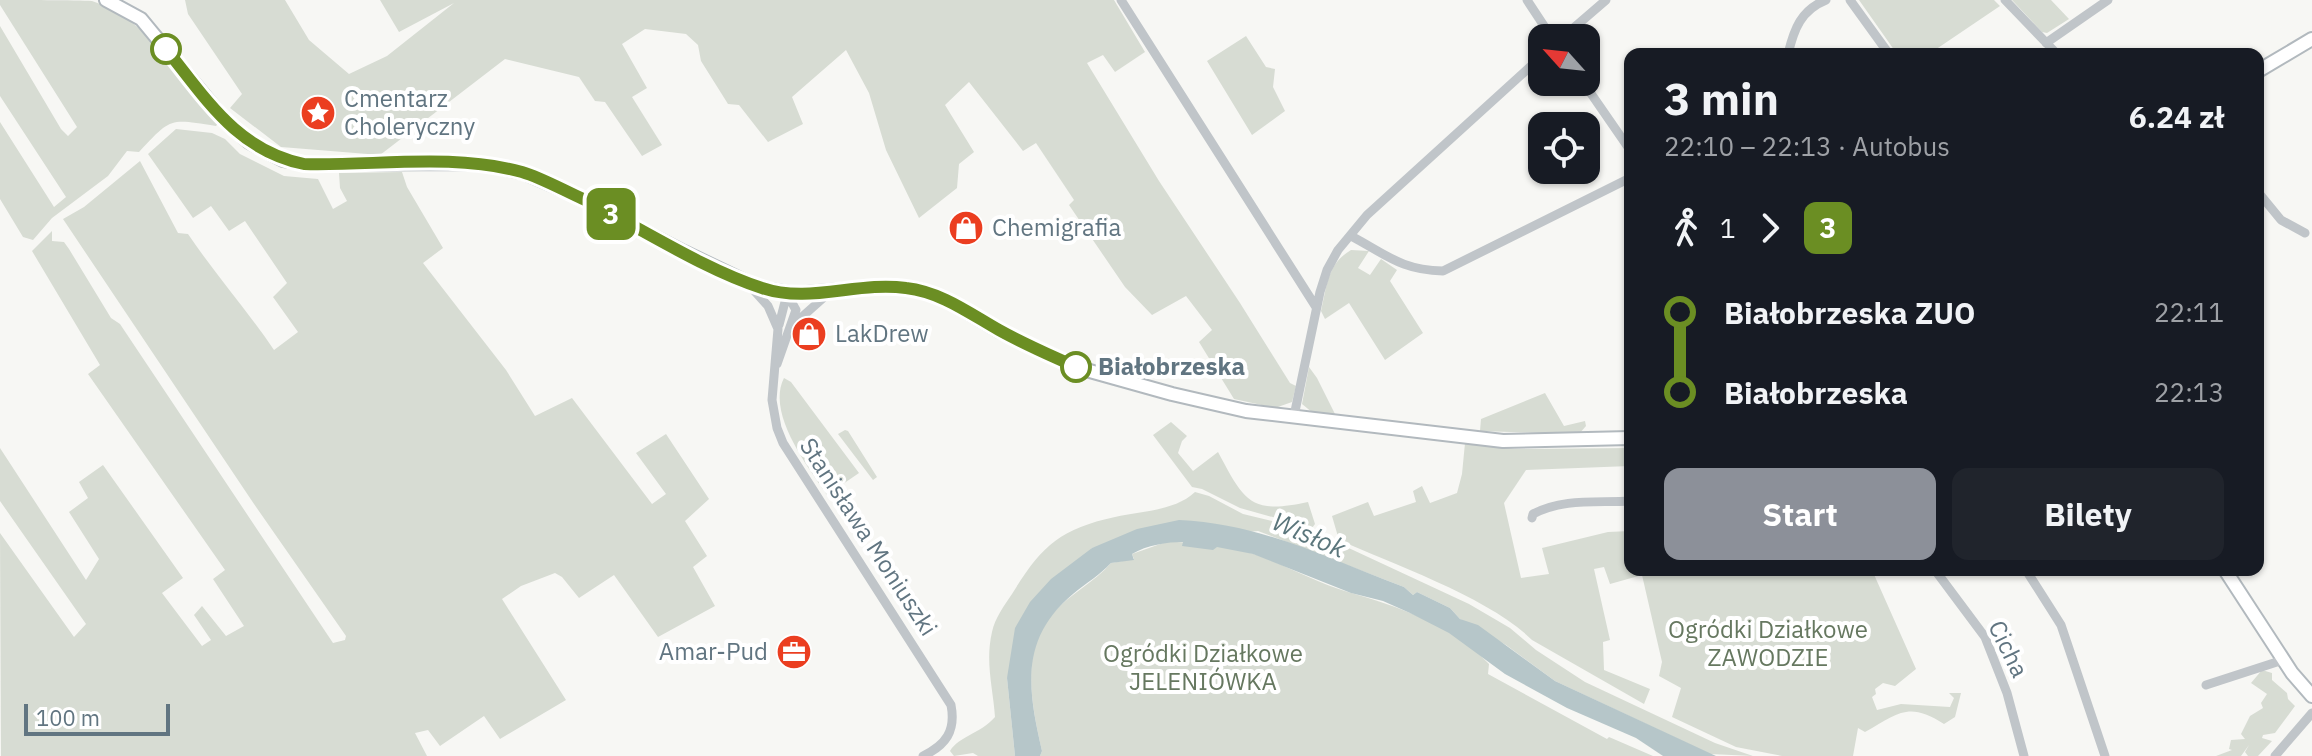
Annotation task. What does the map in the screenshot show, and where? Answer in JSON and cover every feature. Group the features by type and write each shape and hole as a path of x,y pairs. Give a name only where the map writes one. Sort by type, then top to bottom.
{"street":[{"path":"106,0 141,19 227,123 263,151 304,164 461,163 490,165 524,173 568,192 744,282 763,297 778,329"},
{"path":"1121,0 1316,307"},
{"path":"1527,0 1543,24"},
{"path":"1578,24 1606,0"},
{"path":"1790,48 1796,25 1813,5 1826,0"},
{"path":"1850,0 1885,48"},
{"path":"2005,0 2051,48"},
{"path":"2046,43 2108,0"},
{"path":"2264,67 2312,39"},
{"path":"1294,416 1316,307 1327,270 1338,250 1367,215 1528,69"},
{"path":"1593,96 1624,141"},
{"path":"1351,236 1404,266 1419,271 1443,271 1624,181"},
{"path":"2264,199 2281,220 2305,233"},
{"path":"744,282 787,294 887,286 920,290 947,300 1009,335 1079,368 1246,411 1503,441 1624,438"},
{"path":"792,326 831,291"},
{"path":"775,367 796,310 787,294"},
{"name":"Stanisława Moniuszki","path":"787,294 778,329 772,400 775,418 790,455 951,705 953,726 949,736 942,745 923,756"},
{"path":"1532,518 1541,509 1567,502 1624,501"},
{"name":"Cicha","path":"1939,576 1985,637 2007,693 2024,756"},
{"path":"2030,576 2061,625 2105,756"},
{"path":"2229,576 2283,660 2312,696"},
{"path":"2206,685 2283,660"},
{"path":"2275,756 2312,713"}],"green space":[{"path":"0,0 92,1 111,9 147,35 220,121 216,126 180,122 165,127 139,152 127,151 108,176 52,218 33,240 23,237 0,199 0,122 54,207 66,197 0,96 0,26 61,129 68,136 77,127 0,5"},
{"path":"185,0 285,0 309,40 349,74 387,56 454,3 399,32 380,0 1114,0 1145,52 1115,72 1103,55 1087,63 1159,181 1290,383 1296,386 1292,402 1275,408 1234,399 1199,342 1212,330 1186,296 1152,315 1125,287 1069,205 1074,200 1036,143 1023,151 969,82 945,105 974,152 959,164 957,188 919,218 886,150 869,93 846,50 792,97 803,124 768,142 739,105 728,104 701,61 698,45 686,34 645,29 622,44 647,88 632,97 662,145 642,156 605,102 595,101 579,77 505,59 380,155 281,147 230,108 242,94 188,14"},
{"path":"1859,0 1994,0 2000,6 1938,48 1893,48"},
{"path":"2012,0 2051,0 2069,19 2047,33 2042,32"},
{"path":"1246,36 1266,67 1275,69 1273,87 1285,111 1252,135 1207,61"},
{"path":"176,129 212,133 225,139 240,154 284,176 318,179 333,209 347,201 340,188 339,173 402,172 407,187 443,248 423,263 506,370 535,416 572,398 652,504 666,494 636,453 666,434 709,499 685,521 707,556 693,567 715,606 658,637 614,575 579,598 555,573 521,586 502,599 566,700 500,739 484,716 440,746 428,730 415,733 427,756 1,756 0,533 74,637 86,624 0,501 0,448 86,580 99,559 69,512 88,498 79,482 103,465 183,578 162,593 202,646 211,640 194,615 202,606 226,636 244,626 213,579 225,570 88,374 100,365 32,251 52,231 52,241 64,242 69,249 111,318 120,324 333,643 345,640 346,636 63,219 84,207 140,161 178,233 188,234 274,350 298,332 273,297 287,283 245,221 229,231 211,206 193,218 148,154"},
{"path":"1351,250 1369,251 1358,268 1370,275 1381,259 1397,270 1390,281 1423,333 1385,360 1349,303 1325,319 1321,311 1333,269"},
{"path":"1309,367 1336,416 1313,413 1302,404"},
{"path":"784,378 791,382 859,473 827,495 800,455 785,423 780,407"},
{"path":"1545,393 1564,426 1585,421 1586,426 1579,434 1480,431 1481,419"},
{"path":"1171,422 1187,436 1178,453 1193,471 1218,452 1235,482 1251,500 1260,505 1273,506 1308,502 1315,524 1312,528 1240,508 1192,487 1153,435"},
{"path":"845,430 877,477 873,480 838,434"},
{"path":"1465,443 1514,449 1624,448 1624,466 1526,470 1504,503 1521,578 1549,574 1542,548 1608,532 1624,531 1624,576 1638,576 1610,584 1604,567 1594,569 1610,640 1603,642 1604,670 1650,689 1644,704 1532,640 1492,610 1467,596 1339,540 1332,516 1368,502 1374,516 1416,502 1413,491 1422,486 1430,503 1457,493"},
{"path":"1195,492 1243,514 1310,530 1469,604 1510,628 1536,650 1585,682 1715,743 1753,756 1710,754 1555,681 1506,645 1460,619 1450,608 1417,592 1413,595 1404,587 1258,531 1092,548 1007,678 1015,756 978,756 973,753 954,756 950,751 954,746 995,717 989,664 993,627 1032,564 1053,542 1079,527 1168,507"},
{"name":"Ogródki Działkowe JELENIÓWKA","path":"1166,542 1212,545 1247,552 1423,619 1475,650 1489,664 1488,674 1607,739 1609,737 1653,756 1040,756 1042,751 1031,678 1036,643 1043,627 1061,605 1111,563 1134,559 1132,554"},
{"name":"Ogródki Działkowe ZAWODZIE","path":"1642,576 1875,576 1916,669 1895,686 1883,683 1875,689 1876,694 1872,697 1877,710 1901,704 1950,707 1954,698 1949,693 1961,693 1955,717 1944,724 1922,713 1904,712 1865,732 1858,728 1853,756 1782,756 1736,747 1672,717 1681,688 1659,676 1662,662"},
{"path":"2262,670 2272,673 2272,680 2287,693 2295,706 2275,733 2263,735 2262,738 2272,741 2258,756 2248,756 2245,752 2249,745 2241,756 2216,756 2232,750 2229,749 2231,740 2245,739 2241,734 2250,716 2263,708 2261,703 2267,694 2251,683"}],"shaded area":[{"path":"1179,520 1267,535 1404,587 1413,595 1417,592 1450,608 1460,619 1478,625 1555,681 1716,756 1663,756 1636,738 1567,708 1505,674 1449,633 1383,601 1351,593 1253,554 1217,547 1213,550 1182,546 1183,542 1151,546 1132,554 1134,560 1111,563 1056,611 1043,629 1032,666 1033,707 1042,751 1040,756 1015,756 1007,678 1015,628 1030,602 1051,579 1092,548 1137,529"}],"bus line":[{"name":"3","path":"166,49 227,123 249,142 283,160 304,164 461,163 490,165 524,173 759,288 787,294 887,286 920,290 947,300 999,331 1076,367"}],"place":[{"name":"Cmentarz Choleryczny","path":"318,113"},
{"name":"Chemigrafia","path":"966,228"},
{"name":"LakDrew","path":"809,334"},
{"name":"Białobrzeska","path":"1076,367"},
{"name":"Amar-Pud","path":"794,652"}],"water label":[{"name":"Wisłok","path":"1309,535"}]}
